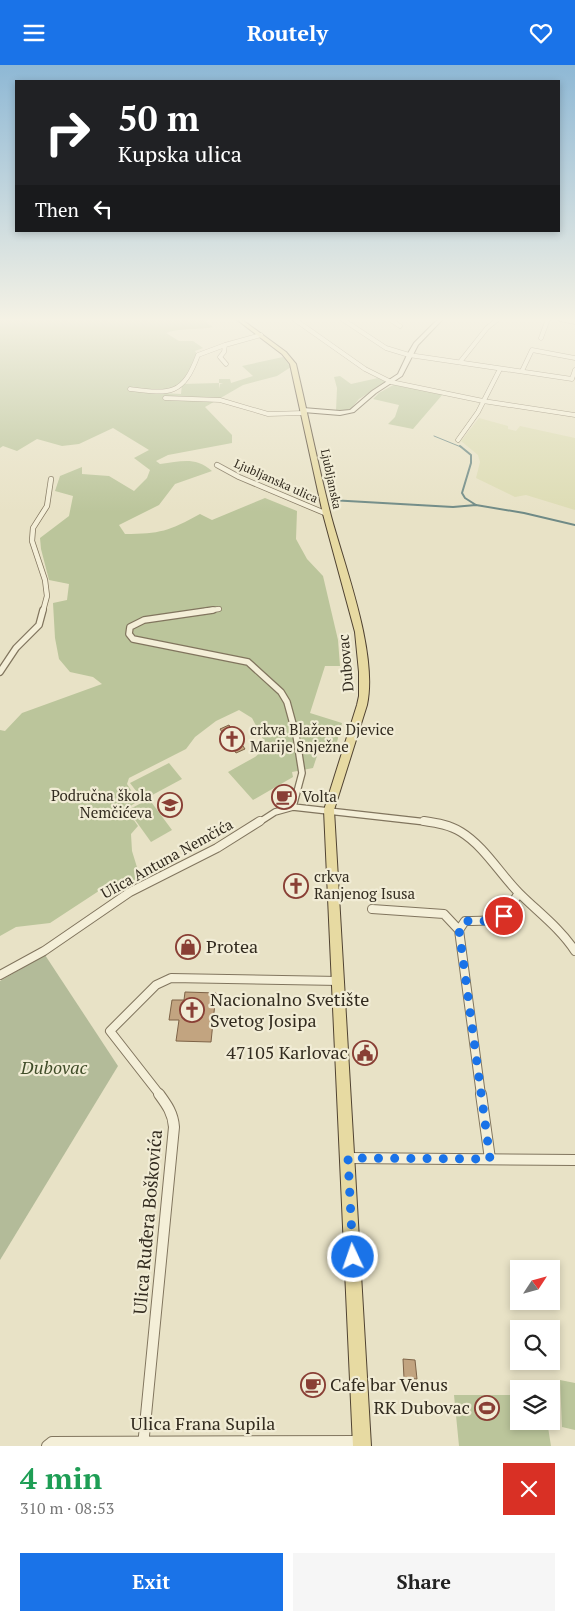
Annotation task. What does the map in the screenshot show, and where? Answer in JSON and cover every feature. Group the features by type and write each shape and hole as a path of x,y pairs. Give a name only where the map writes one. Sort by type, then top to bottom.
{"main road":[{"name":"Ljubljanska","path":"297,383 337,553"},
{"path":"304,412 346,413 389,383"},
{"name":"Dubovac","path":"337,553 359,632 364,696 354,737 329,810 342,1037 361,1444"}],"street":[{"path":"130,389 156,392 172,389 183,383"},
{"path":"398,383 483,401 575,415"},
{"path":"458,440 472,423 492,383"},
{"path":"165,398 227,401 268,414 304,412"},
{"name":"Ljubljanska ulica","path":"217,465 248,481 327,515"},
{"path":"0,672 16,648 39,625 47,596 45,581 32,541 33,529 47,506 51,479"},
{"path":"219,609 144,619 130,627 129,634 133,639 248,662 281,692 287,702 296,735 302,773 293,807"},
{"name":"Ulica Antuna Nemčića","path":"0,975 44,951 130,892 217,848 275,812 293,807 439,823 460,832 478,847 519,893 566,937 575,951"},
{"path":"459,930 465,921 491,921 504,916 519,893"},
{"path":"372,909 444,914 459,930 490,1159"},
{"name":"Ulica Ruđera Boškovića","path":"143,1443 174,1122 168,1107 110,1031 156,985 171,978 339,981"},
{"path":"348,1158 575,1160"},
{"name":"Ulica Frana Supila","path":"47,1446 52,1441 361,1444"}],"green space":[{"path":"0,383 180,383 162,393 181,394 182,384 219,383 219,389 222,383 249,383 205,407 232,435 232,443 168,455 156,461 160,464 181,461 199,463 212,471 175,484 159,505 119,525 125,534 156,532 172,528 200,514 212,520 265,498 297,511 296,539 307,559 323,576 338,640 340,666 325,666 310,713 342,723 334,753 319,750 313,768 292,772 293,777 253,800 228,772 255,757 267,747 252,718 239,710 216,721 195,737 186,749 129,778 127,784 138,801 126,809 138,826 131,834 132,851 140,877 127,888 111,883 50,923 16,927 0,936 0,730 5,731 22,713 102,684 93,677 70,672 59,659 55,638 53,603 67,600 69,584 49,580 40,538 69,516 73,496 55,491 60,476 82,467 82,474 109,476 134,491 147,478 150,470 134,458 149,450 113,428 79,444 62,446 37,439 17,451 3,446 0,448"},
{"path":"336,383 384,383 359,399 350,410 336,411"},
{"path":"395,384 443,394 413,429 388,424 395,417 399,405 373,399 379,393"},
{"path":"479,418 508,426 508,429 516,431 520,426 575,438 575,510 526,495 515,497 476,478 480,462 478,455 461,441"},
{"path":"169,763 182,779 143,800 130,783"},
{"path":"149,799 172,830 151,842 128,810"},
{"name":"Dubovac","path":"45,955 118,1066 0,1260 0,981"},
{"path":"560,1380 575,1383 575,1430 562,1427"},
{"name":"RK Dubovac","path":"454,1395 510,1395 510,1430 548,1430 551,1446 459,1446"}],"building":[{"name":"crkva Blažene Djevice Marije Snježne","path":"229,725 245,749 236,753 220,729"},
{"name":"crkva Ranjenog Isusa","path":"292,879 307,880 306,893 290,891 285,885 291,882"},
{"name":"Nacionalno Svetište Svetog Josipa","path":"185,992 216,993 211,1042 176,1041 179,1020 169,1020 172,1000 184,1000"},
{"path":"403,1359 415,1360 417,1379 404,1378"}],"waterway":[{"path":"434,436 461,447"},
{"path":"460,446 471,455 471,463 462,493 465,498 476,505"},
{"path":"330,500 453,507 476,505"},
{"path":"476,505 524,513 575,525"}],"place":[{"name":"crkva Blažene Djevice Marije Snježne","path":"232,739"},
{"name":"Volta","path":"284,797"},
{"name":"Područna škola Nemčićeva","path":"170,805"},
{"name":"crkva Ranjenog Isusa","path":"296,886"},
{"name":"Protea","path":"188,947"},
{"name":"Nacionalno Svetište Svetog Josipa","path":"192,1010"},
{"name":"47105 Karlovac","path":"365,1053"},
{"name":"Cafe bar Venus","path":"313,1385"},
{"name":"RK Dubovac","path":"487,1408"}],"route":[{"path":"353,1257 348,1158 490,1159 459,930 465,921 491,921 504,916"}]}
